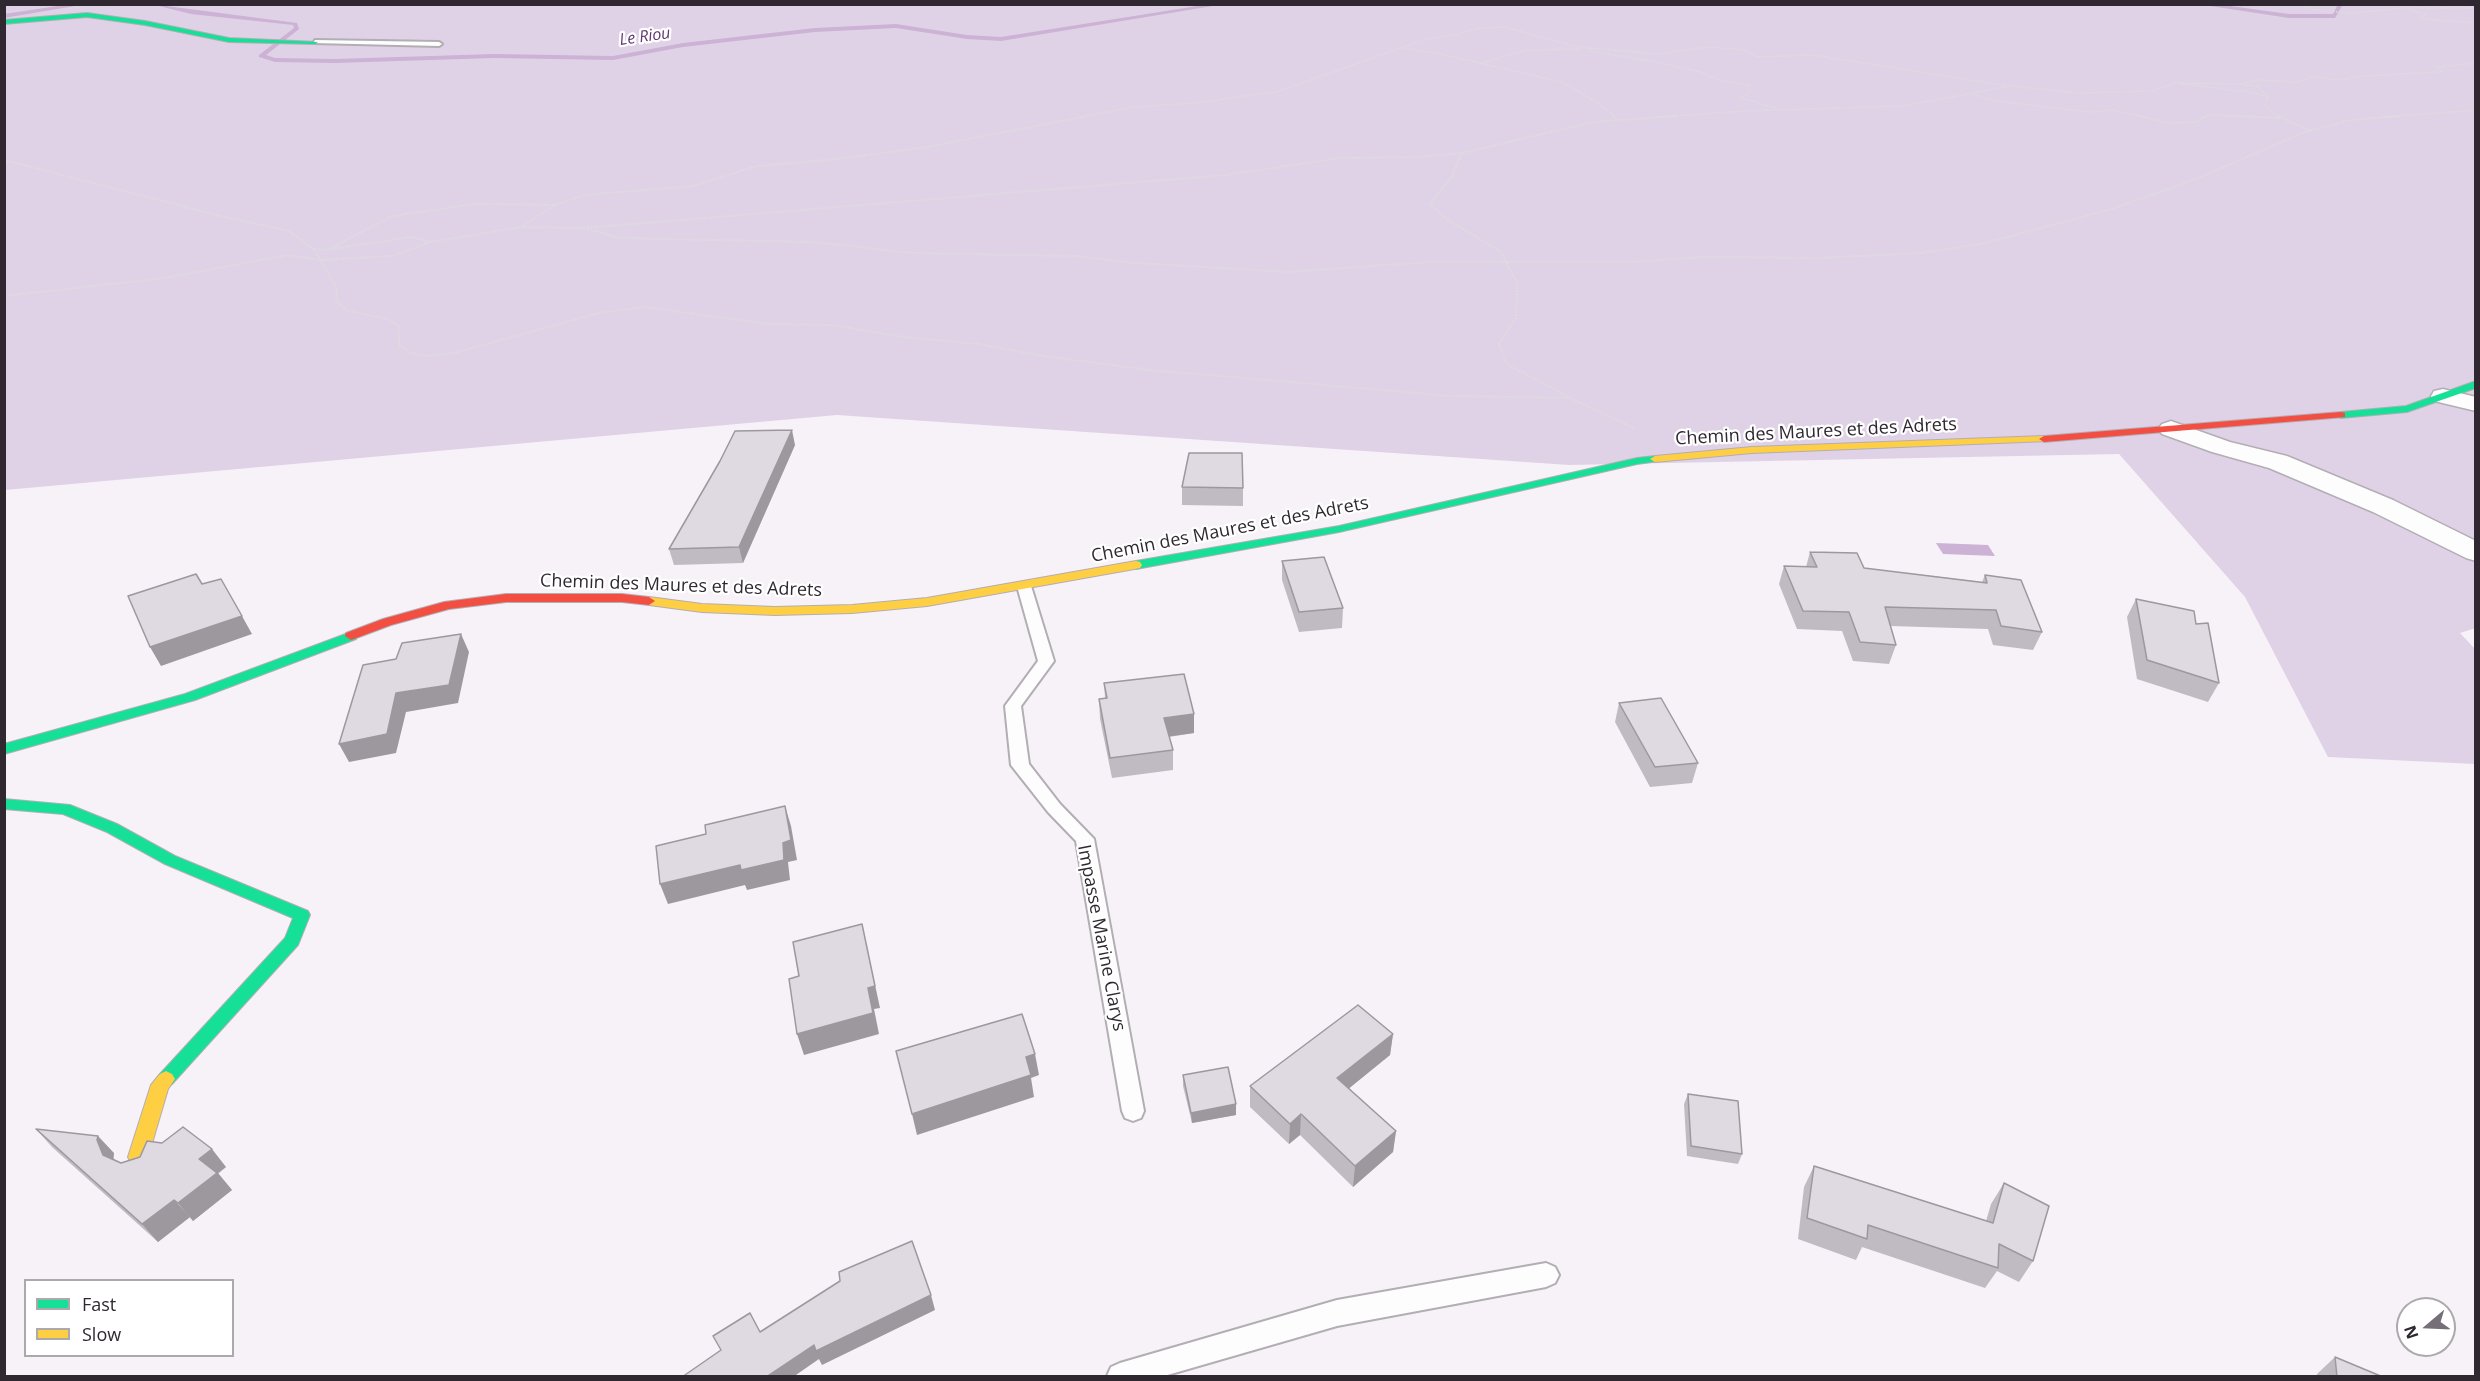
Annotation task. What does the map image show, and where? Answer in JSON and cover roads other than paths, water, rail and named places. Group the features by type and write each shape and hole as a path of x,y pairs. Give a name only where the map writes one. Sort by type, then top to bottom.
{"street":[{"path":"4,22 87,15 145,23 229,40 315,42"},
{"name":"Chemin des Maures et des Adrets","path":"4,749 190,697 387,622 448,605 506,598 622,598 702,608 775,611 852,609 927,602 1339,529 1637,461 1752,450 2059,438 2407,409 2475,384"},
{"path":"2443,396 2475,404"},
{"path":"2170,429 2221,447 2278,462 2383,506 2475,552"},
{"path":"4,804 65,809 112,828 171,860 302,915 292,941 160,1085 138,1157"}],"lane":[{"path":"315,42 439,44"},
{"name":"Impasse Marine Clarys","path":"1024,586 1046,661 1013,706 1020,765 1054,808 1085,839 1133,1111"},
{"path":"1120,1377 1337,1313 1546,1275"}],"waterway":[{"path":"4,16 85,4"},
{"name":"Le Riou","path":"153,4 191,12 295,24 297,28 261,56 275,60 335,61 494,56 613,58 683,45 815,30 896,26 967,37 1001,39 1223,4"},
{"name":"Le Riou","path":"2199,4 2289,16 2335,16 2341,4"}]}
